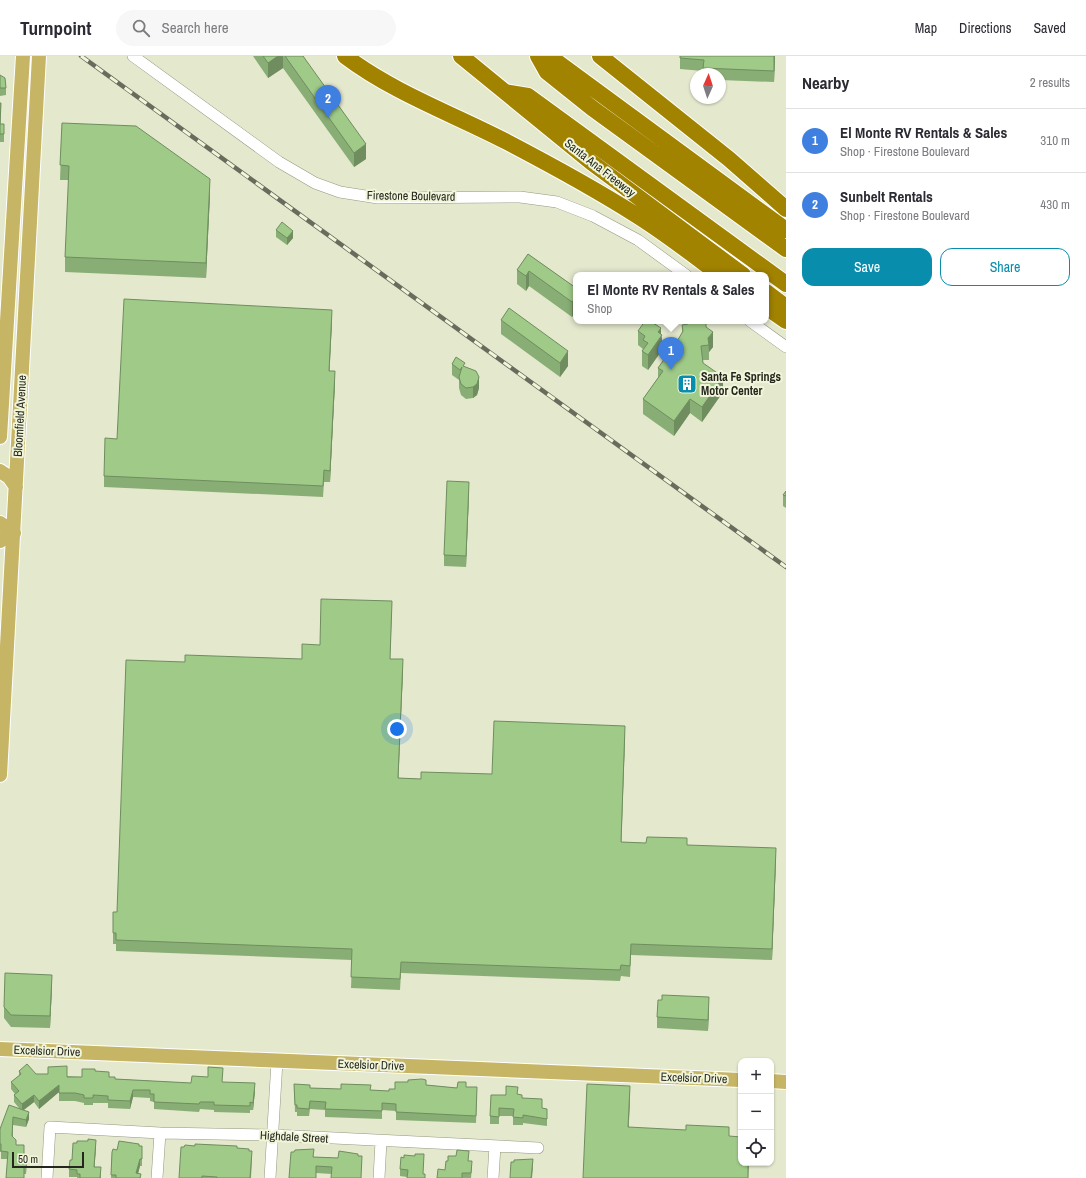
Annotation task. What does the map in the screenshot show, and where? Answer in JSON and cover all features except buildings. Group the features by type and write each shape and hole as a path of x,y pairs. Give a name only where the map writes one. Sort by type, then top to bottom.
{"highway":[{"path":"345,56 366,72 396,88 471,123 543,161 605,197 637,216 716,272"},
{"name":"Santa Ana Freeway","path":"461,56 503,92 591,162 739,272"},
{"path":"538,56 547,72 592,108 786,249"},
{"path":"549,56 786,230"},
{"path":"600,56 729,159 786,209"},
{"path":"503,92 528,96 786,284"},
{"path":"769,294 786,306"},
{"path":"769,309 786,321"}],"main road":[{"name":"Bloomfield Avenue","path":"0,437 23,56"},
{"name":"Bloomfield Avenue","path":"0,775 39,56"},
{"path":"16,487 9,477 0,469 17,458"},
{"path":"0,523 14,533"},
{"path":"0,541 6,536 14,533"},
{"name":"Excelsior Drive","path":"0,1049 738,1080"},
{"path":"774,1082 786,1082"}],"street":[{"name":"Firestone Boulevard","path":"133,56 279,162 316,183 340,192 378,198 520,197 558,202 593,216 638,240 682,272"},
{"path":"754,324 786,348"},
{"path":"270,1178 277,1061"},
{"name":"Highdale Street","path":"47,1178 50,1127 160,1133 273,1135 538,1148"},
{"path":"157,1178 160,1133"},
{"path":"379,1178 381,1141"},
{"path":"493,1178 495,1146"}],"railway":[{"path":"81,56 786,567"}],"place":[{"name":"Sunbelt Rentals","path":"328,118"},
{"name":"El Monte RV Rentals & Sales","path":"671,370"},
{"name":"Santa Fe Springs Motor Center","path":"687,384"}]}
